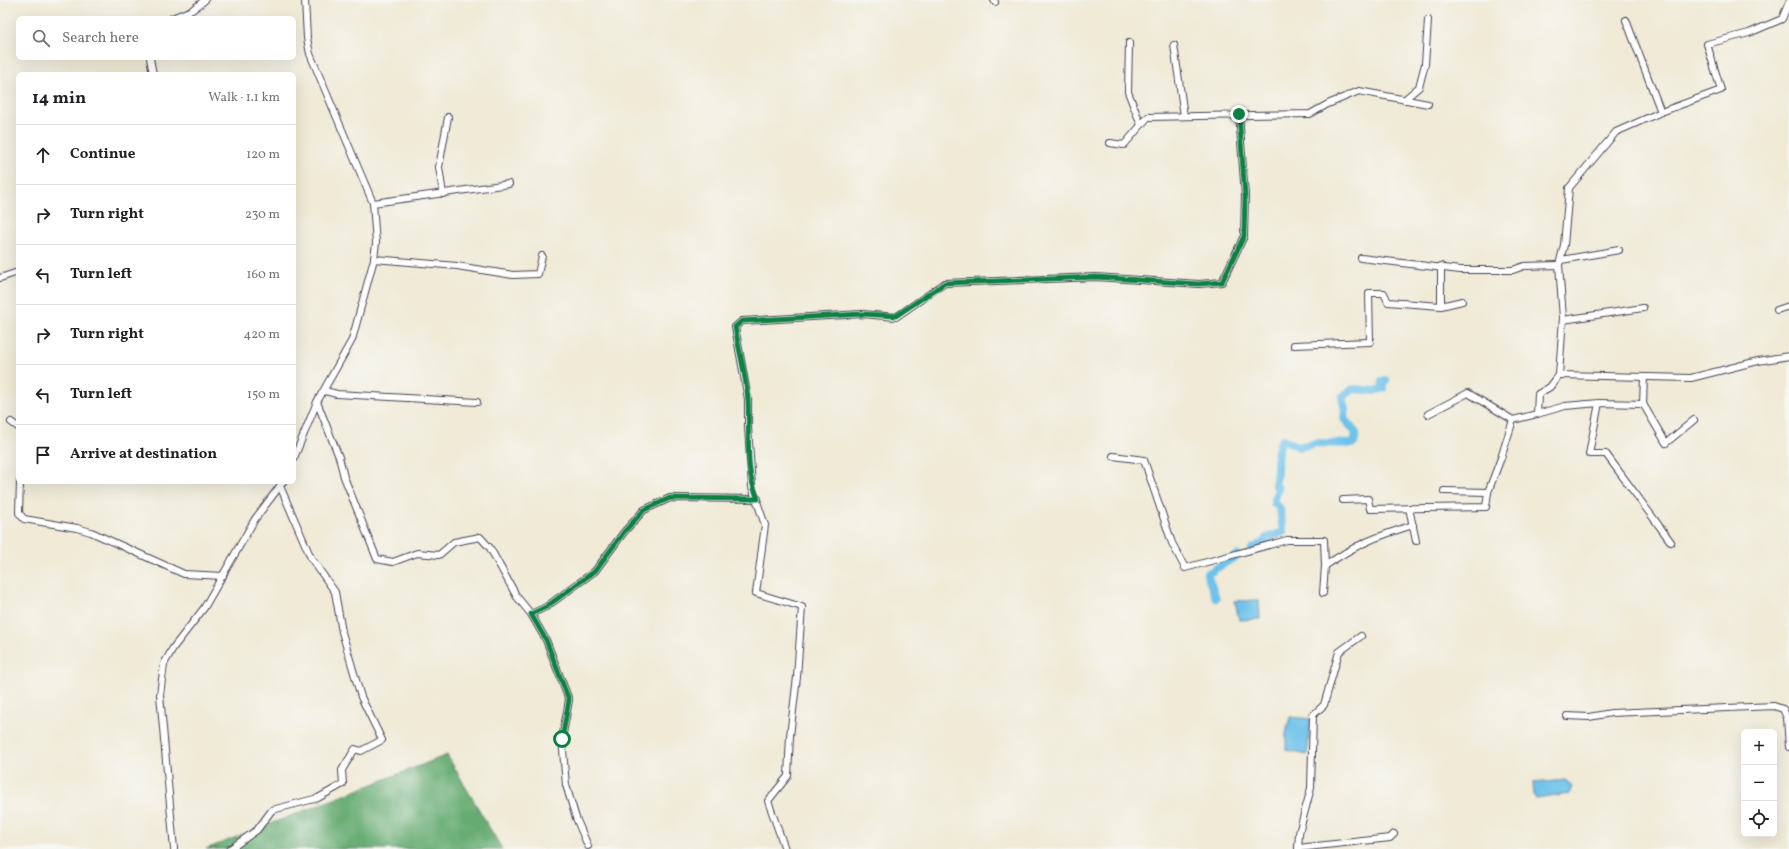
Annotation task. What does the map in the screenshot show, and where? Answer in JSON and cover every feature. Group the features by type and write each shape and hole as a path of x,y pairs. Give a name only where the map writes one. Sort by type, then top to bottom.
{"street":[{"path":"177,16 192,10 205,0"},
{"path":"296,453 317,402 325,391 352,340 374,259 376,218 373,203 310,54 307,38 305,0"},
{"path":"1537,414 1538,394 1550,387 1559,375 1563,320 1560,263 1564,245 1568,188 1616,132 1661,112 1721,90 1707,44 1749,33 1782,19 1789,2"},
{"path":"1404,100 1419,87 1425,64 1428,20"},
{"path":"1626,20 1661,112"},
{"path":"1129,43 1128,92 1141,125"},
{"path":"1174,45 1184,116"},
{"path":"150,60 153,72"},
{"path":"1110,143 1124,145 1148,117 1239,114 1310,114 1328,104 1359,92 1428,104"},
{"path":"785,849 768,801 788,776 790,736 797,677 802,607 756,593 765,525 758,499 752,486 748,427 748,399 735,327 742,321 862,314 896,316 945,283 1096,277 1198,284 1222,282 1244,236 1245,196 1239,114"},
{"path":"443,194 439,167 448,117"},
{"path":"373,203 509,184"},
{"path":"1361,258 1440,266 1460,270 1513,270 1524,266 1560,263 1618,250"},
{"path":"374,259 457,266 513,275 538,274 542,256"},
{"path":"1440,266 1441,306"},
{"path":"0,278 16,273"},
{"path":"1294,345 1370,342 1369,294 1384,293 1388,302 1441,306 1462,301"},
{"path":"1777,310 1789,306"},
{"path":"1563,320 1643,308"},
{"path":"1559,375 1691,378 1758,361 1789,356"},
{"path":"1644,377 1643,404 1666,443 1694,420"},
{"path":"325,391 337,394 476,402"},
{"path":"1428,414 1468,393 1513,420 1565,406 1599,403 1643,404"},
{"path":"317,402 339,457 344,477 377,559 393,562 417,553 439,555 454,542 480,537 490,548 517,597 531,614 546,640 569,700 562,739 566,784 576,818 588,846"},
{"path":"1599,403 1589,454 1606,454 1671,542"},
{"path":"1343,500 1368,499 1370,509 1486,507 1488,492 1513,420"},
{"path":"10,422 16,426"},
{"path":"1114,456 1144,460 1172,543 1185,568 1287,540 1324,540 1325,566 1323,593"},
{"path":"20,484 19,513 24,519 77,528 91,532 184,574 223,576"},
{"path":"174,849 160,696 164,664 173,648 204,608 255,519 281,484"},
{"path":"230,849 257,830 272,810 318,798 343,784 342,770 355,749 360,751 382,740 361,697 342,632 335,592 311,558 281,484"},
{"path":"1444,491 1488,492"},
{"path":"531,614 546,607 595,571 624,532 644,510 670,498 758,499"},
{"path":"1409,508 1416,541"},
{"path":"1325,566 1347,550 1383,534 1413,525"},
{"path":"1361,636 1339,652 1324,705 1313,715 1311,788 1299,833 1298,848 1330,847 1390,838 1394,834"},
{"path":"1567,716 1774,706 1783,709 1788,718 1789,747"}],"green space":[{"path":"447,755 502,849 206,849"}],"water":[{"path":"1259,600 1260,619 1239,620 1235,601"},
{"path":"1290,717 1311,719 1307,755 1286,750 1286,733"},
{"path":"1566,780 1572,787 1569,794 1536,799 1534,796 1533,783"}],"waterway":[{"path":"1252,549 1265,542 1266,538 1283,532 1280,508 1274,503 1278,488 1275,484 1277,473 1277,456 1283,439 1299,447 1315,443 1354,444 1356,433 1344,419 1345,410 1342,397 1353,389 1374,391 1384,388 1382,381 1386,380"},
{"path":"1216,598 1207,574 1238,555"}],"route":[{"path":"562,739 569,700 546,640 531,614 546,607 595,571 624,532 644,510 670,498 758,499 752,486 748,427 748,399 735,327 742,321 862,314 896,316 945,283 1096,277 1198,284 1222,282 1244,236 1245,196 1239,114"}]}
